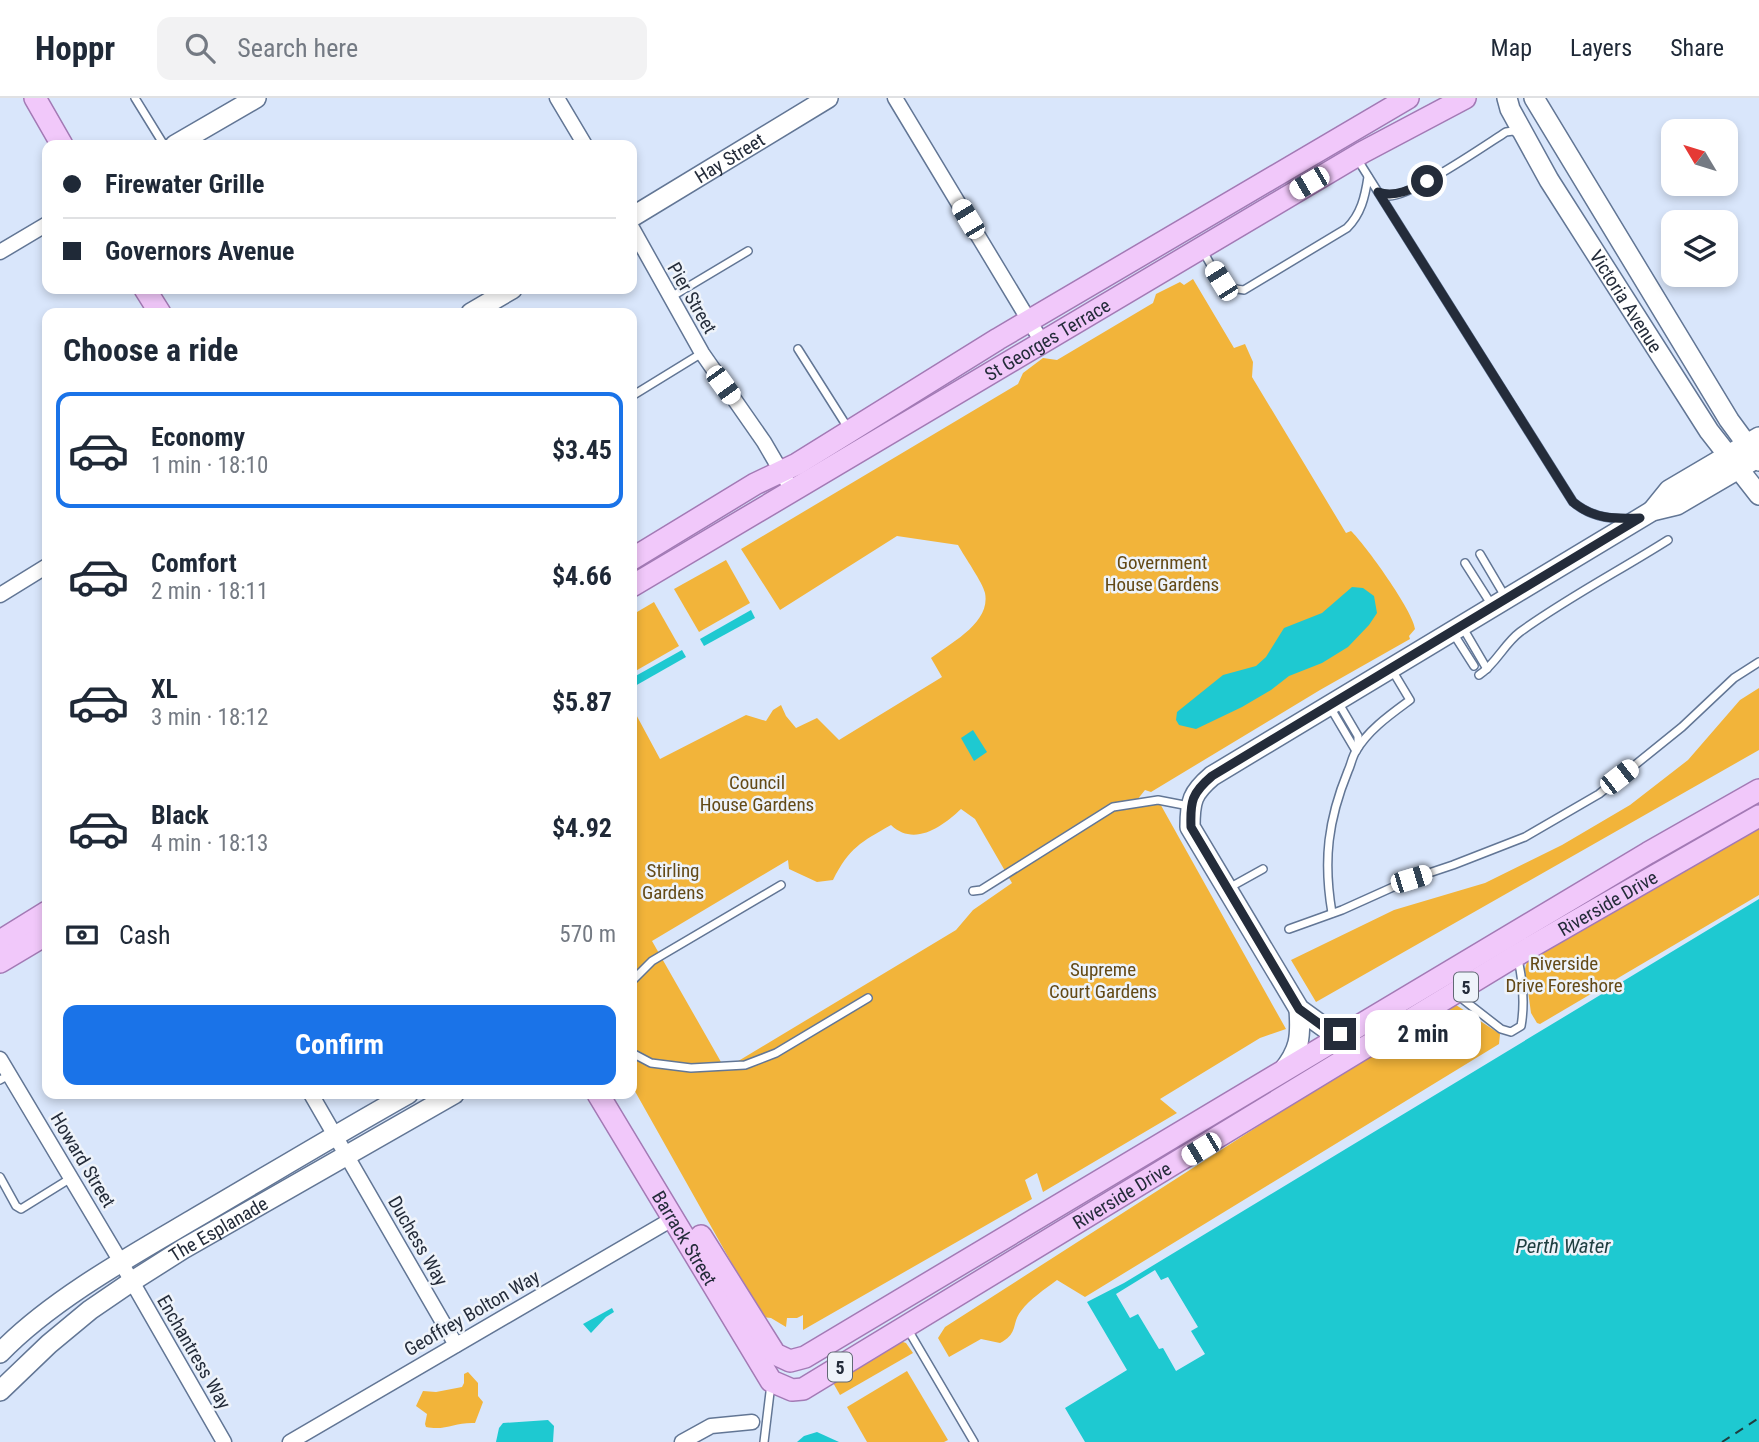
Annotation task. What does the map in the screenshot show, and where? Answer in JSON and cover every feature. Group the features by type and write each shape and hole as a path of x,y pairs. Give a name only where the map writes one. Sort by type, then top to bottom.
{"main road":[{"path":"35,98 59,140"},
{"path":"184,140 256,98"},
{"name":"Hay Street","path":"637,214 828,98"},
{"name":"St Georges Terrace","path":"637,556 1408,98"},
{"name":"St Georges Terrace","path":"637,583 1200,247 1356,156 1465,98"},
{"name":"Victoria Avenue","path":"1507,98 1510,109 1549,180 1709,431 1759,495"},
{"name":"Victoria Avenue","path":"1534,98 1729,420 1756,451"},
{"path":"480,308 503,294"},
{"path":"1349,1032 1334,1033 1299,1009 1200,846 1191,827 1190,806 1195,793 1212,776 1646,514 1677,505 1733,462 1756,451"},
{"name":"Riverside Drive","path":"772,1350 779,1358 790,1361 805,1357 1648,853 1759,790"},
{"name":"Riverside Drive","path":"771,1381 792,1390 803,1389 1517,955 1759,816"},
{"path":"0,941 42,915"},
{"path":"0,962 42,937"},
{"path":"1282,1072 1294,1058 1299,1045 1299,1009"},
{"name":"The Esplanade","path":"0,1353 14,1338 120,1262 399,1099"},
{"name":"The Esplanade","path":"0,1391 49,1344 90,1310 131,1282 183,1249 445,1099"},
{"name":"Barrack Street","path":"601,1099 771,1381"},
{"name":"Barrack Street","path":"617,1099 772,1350"},
{"path":"872,1318 894,1319 906,1327"}],"street":[{"path":"557,98 582,140"},
{"path":"895,98 1042,342"},
{"path":"0,252 42,226"},
{"name":"Pier Street","path":"637,237 702,353 764,442 792,490"},
{"path":"0,595 42,569"},
{"name":"Howard Street","path":"0,1059 5,1078 72,1178 131,1282"},
{"name":"Duchess Way","path":"314,1099 456,1345"},
{"name":"Geoffrey Bolton Way","path":"290,1442 674,1218"},
{"name":"Enchantress Way","path":"131,1282 224,1442"},
{"path":"682,1442 711,1426 752,1422"}],"lane":[{"path":"135,98 161,140"},
{"path":"1378,192 1388,196 1420,185 1506,132 1513,131 1528,142"},
{"path":"1356,156 1573,502 1601,517 1646,514"},
{"path":"1200,247 1221,281 1233,289 1244,290 1347,228 1362,205 1368,177"},
{"path":"670,297 748,251"},
{"path":"799,349 839,418 850,431"},
{"path":"637,393 702,353"},
{"path":"1479,675 1487,670 1507,644 1538,620 1668,540"},
{"path":"1479,554 1500,604"},
{"path":"1465,563 1500,604"},
{"path":"1457,629 1487,670"},
{"path":"1457,629 1474,666"},
{"path":"1289,929 1411,879 1525,837 1599,794 1682,727 1734,678 1759,662"},
{"path":"1332,913 1326,862 1340,791 1357,750 1382,722 1410,700 1391,670"},
{"path":"1334,704 1357,750"},
{"path":"974,891 981,890 1113,807 1158,800 1190,806"},
{"path":"1227,889 1263,869"},
{"path":"637,976 652,961 780,885"},
{"path":"1456,993 1501,1029 1511,1032 1521,1026 1524,999 1517,955"},
{"path":"637,1056 651,1063 691,1068 745,1065 776,1053 868,998"},
{"path":"0,1177 16,1206 21,1209 72,1178"},
{"path":"906,1327 974,1442"},
{"path":"764,1442 771,1381"}],"green space":[{"path":"1193,279 1234,348 1245,344 1253,362 1252,377 1346,533 1351,531 1377,563 1398,594 1415,629 1409,636 1410,639 1151,792 1145,790 1137,800 1158,800 1286,1029 1260,1038 1160,1099 1177,1113 1043,1192 1037,1173 1025,1180 1032,1199 803,1330 803,1315 787,1318 786,1327 771,1318 762,1317 637,1095 637,716 660,759 746,715 766,721 773,710 781,705 796,728 817,718 839,740 942,677 931,658 976,623 985,604 984,589 958,545 897,536 780,610 741,549 1018,384 1023,373 1043,358 1057,360 1153,303 1156,294 1180,282 1184,285","holes":["961,809 975,819 1012,883 973,910 956,930 725,1069 652,941 788,860 789,869 817,882 833,880 850,853 891,825 909,834 928,832"]},
{"path":"726,560 750,603 699,632 674,589"},
{"path":"654,602 679,646 637,670 637,612"},
{"path":"1759,688 1759,750 1316,1002 1291,960 1394,910 1485,883 1562,845 1630,805 1688,760 1740,700"},
{"name":"Riverside Drive Foreshore","path":"1759,825 1759,895 1540,1024 1537,1023 1531,1013 1525,969 1528,958"},
{"path":"1447,1005 1456,1005 1500,1034 1499,1044 1085,1297 1057,1280 1025,1307 1006,1339 1000,1343 981,1339 949,1357 938,1338 945,1327"},
{"path":"900,1341 906,1343 913,1353 840,1395 832,1381"},
{"path":"907,1371 948,1440 867,1442 847,1407"},
{"path":"468,1372 478,1383 478,1396 483,1402 475,1423 426,1427 427,1414 416,1406 423,1391 436,1392 462,1387 464,1374"}],"water":[{"path":"1352,587 1363,588 1374,596 1377,613 1348,647 1322,663 1289,676 1242,707 1196,729 1179,725 1176,720 1177,712 1223,675 1256,666 1266,657 1284,628 1322,613"},
{"path":"751,610 755,618 704,646 700,639"},
{"path":"682,650 686,657 637,685 637,675"},
{"path":"973,730 987,752 974,761 961,738"},
{"name":"Perth Water","path":"1759,899 1759,1442 1085,1442 1065,1408 1127,1370 1087,1302 1124,1283"},
{"path":"612,1308 614,1312 591,1333 583,1324"},
{"path":"548,1420 554,1426 553,1442 496,1442 503,1423"},
{"path":"817,1432 839,1442 797,1442 804,1436"}],"pier":[{"path":"1155,1270 1161,1280 1168,1277 1198,1327 1191,1331 1205,1354 1176,1371 1138,1314 1130,1318 1116,1294"}],"ferry route":[{"path":"1722,1442 1759,1418"}],"route":[{"path":"1340,1034 1328,1030 1299,1009 1200,846 1191,827 1190,806 1195,793 1212,776 1640,518 1608,519 1580,508 1573,502 1378,192 1388,196 1397,194 1427,181"}],"park label":[{"name":"Government House Gardens","path":"1162,573"},
{"name":"Council House Gardens","path":"757,793"},
{"name":"Stirling Gardens","path":"673,881"},
{"name":"Supreme Court Gardens","path":"1103,980"}]}
